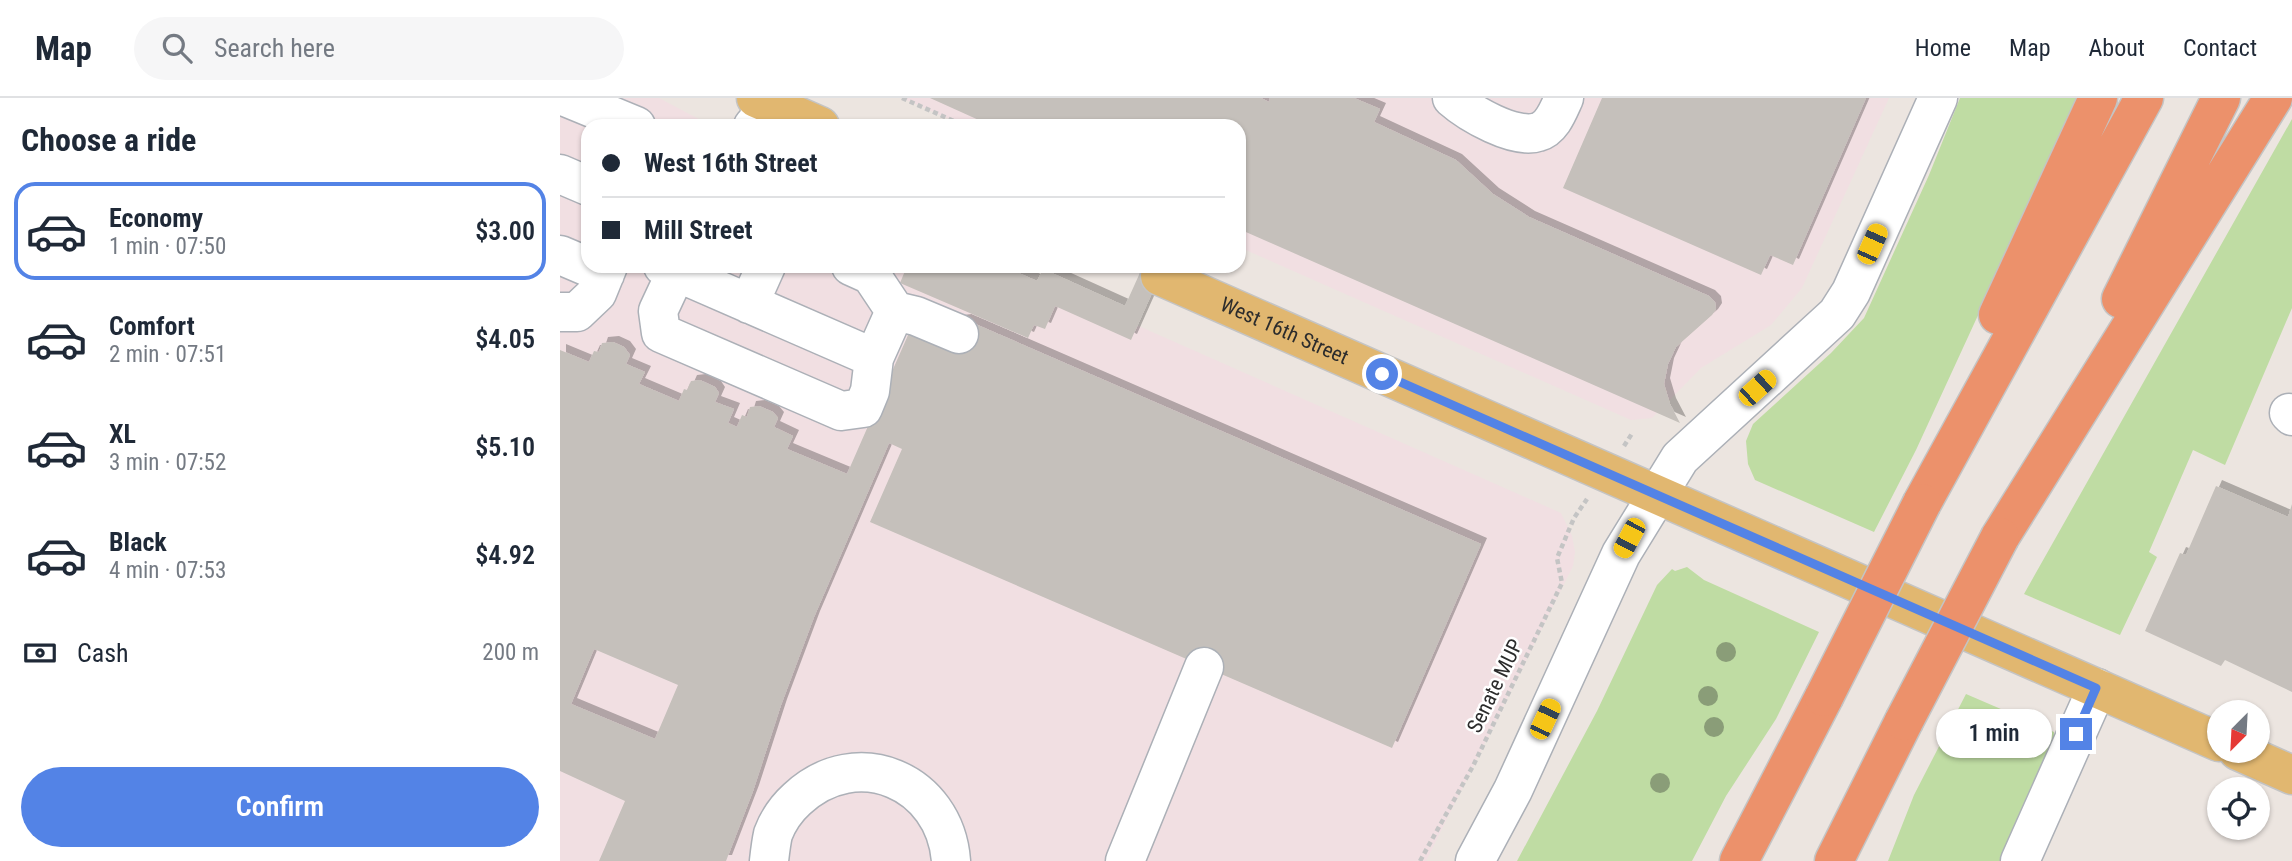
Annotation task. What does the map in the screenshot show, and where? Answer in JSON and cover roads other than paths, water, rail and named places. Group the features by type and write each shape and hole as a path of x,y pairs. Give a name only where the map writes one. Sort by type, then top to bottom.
{"highway":[{"path":"1926,495 1968,381 2098,98"},
{"path":"1739,861 1926,495 2144,98"},
{"path":"1834,861 1904,721 2025,492 2221,98"},
{"path":"2025,492 2273,98"}],"main road":[{"path":"763,114 787,119"},
{"name":"West 16th Street","path":"1153,273 2207,737"},
{"path":"2265,763 2292,775"}],"street":[{"path":"568,98 619,119"},
{"path":"1452,98 1467,111 1520,134 1539,132 1554,120 1564,98"},
{"path":"1475,861 1513,790 1621,554 1656,495 1680,458 1837,314 1851,292 1938,98"},
{"path":"560,174 581,183"},
{"path":"560,255 581,262"},
{"path":"560,312 577,312 597,293 605,273"},
{"path":"671,273 658,311 661,333 841,411 863,408 870,391 874,358 895,311"},
{"path":"689,273 735,287 874,358"},
{"path":"735,287 756,273"},
{"path":"867,273 871,275 895,311 916,316 959,334"},
{"path":"1125,861 1204,667"},
{"path":"2020,861 2096,688"},
{"path":"769,861 774,834 788,808 809,788 836,775 865,772 894,778 919,793 938,815 950,842 951,861"}]}
